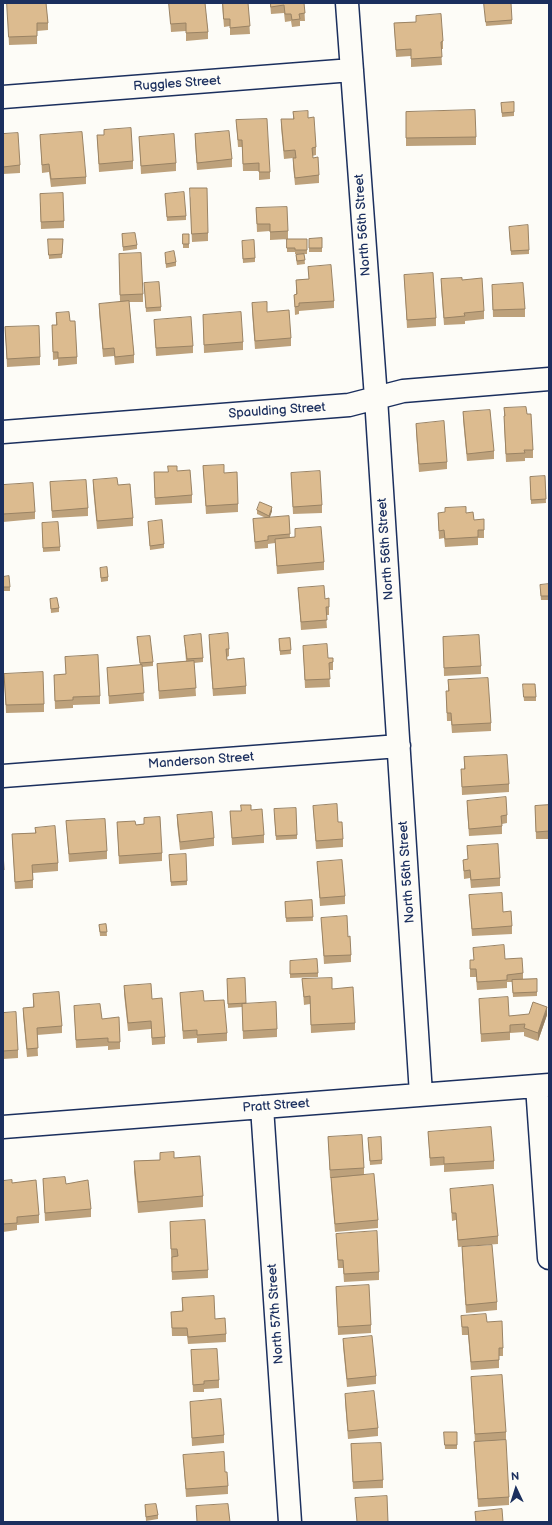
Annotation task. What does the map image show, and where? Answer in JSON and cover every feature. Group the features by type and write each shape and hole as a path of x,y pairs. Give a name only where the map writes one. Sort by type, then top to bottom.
{"street":[{"name":"North 56th Street","path":"346,3 376,398 421,1094"},
{"name":"Ruggles Street","path":"3,97 352,70"},
{"name":"Spaulding Street","path":"3,432 349,405 404,391 549,379"},
{"name":"Manderson Street","path":"3,776 399,746"},
{"name":"Pratt Street","path":"3,1127 543,1085"},
{"path":"543,1085 549,1258"},
{"name":"North 57th Street","path":"262,1107 290,1522"}],"building":[{"path":"7,3 46,3 48,23 37,23 37,36 9,37"},
{"path":"169,3 205,3 208,32 186,33 186,23 171,24"},
{"path":"223,3 248,3 250,26 230,28 230,19 224,19"},
{"path":"271,3 304,3 305,13 299,14 300,19 292,20 291,14 285,14 284,5 271,7"},
{"path":"484,3 511,3 512,20 486,22"},
{"path":"441,14 443,41 441,42 442,57 411,59 411,49 396,50 394,23 416,22 416,16"},
{"path":"514,102 514,112 502,113 501,103"},
{"path":"475,110 476,137 406,138 406,112"},
{"path":"308,111 308,118 314,117 316,147 312,148 313,158 318,157 319,175 295,178 293,158 296,158 295,150 284,151 281,119 294,119 293,112"},
{"path":"267,119 270,172 259,172 259,163 243,164 242,140 238,140 236,120"},
{"path":"131,128 133,161 99,164 97,135 104,135 104,130"},
{"path":"229,131 232,159 197,163 195,134"},
{"path":"82,132 86,177 51,179 49,164 42,165 40,135"},
{"path":"18,133 20,165 3,167 3,134"},
{"path":"174,134 176,163 141,166 139,137"},
{"path":"190,188 207,188 208,233 192,234"},
{"path":"184,192 186,216 167,217 165,194"},
{"path":"63,193 64,221 41,222 40,194"},
{"path":"287,207 288,231 270,232 270,224 257,224 256,208"},
{"path":"528,225 529,250 511,251 509,227"},
{"path":"135,233 137,245 123,247 122,234"},
{"path":"183,234 189,234 189,244 183,244"},
{"path":"322,238 322,248 309,248 309,239"},
{"path":"48,239 63,239 62,254 49,255"},
{"path":"287,239 307,239 307,250 287,248"},
{"path":"254,240 255,258 243,259 242,241"},
{"path":"174,251 176,262 166,264 165,253"},
{"path":"141,253 143,294 120,295 119,254"},
{"path":"304,254 305,260 297,261 296,255"},
{"path":"331,265 334,301 299,303 299,306 295,307 294,295 297,294 296,280 309,279 308,267"},
{"path":"433,273 436,318 407,320 404,275"},
{"path":"462,278 462,280 482,278 484,311 464,313 465,316 444,318 441,279"},
{"path":"159,282 161,307 146,308 144,283"},
{"path":"523,283 525,309 493,310 492,285"},
{"path":"129,301 134,355 115,357 114,348 103,349 99,304"},
{"path":"267,302 267,312 289,310 291,338 255,341 252,303"},
{"path":"69,312 70,321 75,321 77,357 58,358 58,352 53,352 52,325 57,325 56,313"},
{"path":"241,312 243,342 204,345 203,315"},
{"path":"191,317 193,346 156,348 154,320"},
{"path":"39,326 40,357 7,359 5,327"},
{"path":"526,407 527,414 531,414 533,450 524,450 525,453 506,454 504,408"},
{"path":"490,410 494,451 467,454 463,412"},
{"path":"444,421 447,462 419,464 416,424"},
{"path":"224,465 224,473 237,472 238,504 206,506 203,466"},
{"path":"168,466 177,466 177,471 190,470 192,495 155,498 154,472 168,472"},
{"path":"320,471 322,505 293,507 291,473"},
{"path":"545,476 546,499 531,500 530,477"},
{"path":"117,478 118,485 130,484 133,518 97,521 93,480"},
{"path":"86,480 88,508 52,511 50,482"},
{"path":"33,483 35,512 3,514 3,485"},
{"path":"260,502 272,507 269,516 257,510"},
{"path":"466,507 466,513 473,512 474,520 484,519 484,530 478,530 478,537 445,539 444,530 439,531 438,513 445,512 445,508"},
{"path":"289,516 290,534 268,536 268,540 255,542 253,519"},
{"path":"162,520 164,544 150,546 148,522"},
{"path":"58,522 60,547 43,548 42,523"},
{"path":"321,527 324,562 277,566 275,539 295,537 295,529"},
{"path":"107,567 108,577 101,578 100,568"},
{"path":"9,576 10,587 3,587 3,577"},
{"path":"549,584 549,596 541,596 540,585"},
{"path":"324,586 325,599 329,598 329,607 326,607 327,620 301,622 298,588"},
{"path":"57,598 59,608 51,609 50,599"},
{"path":"228,633 229,649 226,649 227,660 244,658 246,686 213,689 209,635"},
{"path":"201,634 203,658 187,659 184,636"},
{"path":"479,635 481,666 444,668 443,637"},
{"path":"150,636 153,662 140,663 137,637"},
{"path":"290,638 291,650 280,651 279,639"},
{"path":"327,644 328,658 333,658 333,662 329,663 330,679 305,680 303,646"},
{"path":"98,655 100,696 73,697 73,700 55,701 54,675 66,674 65,657"},
{"path":"194,661 196,688 159,691 157,664"},
{"path":"142,665 144,693 109,696 107,668"},
{"path":"43,672 44,704 6,705 4,674"},
{"path":"488,678 491,723 452,725 451,713 447,713 446,691 449,691 448,680"},
{"path":"523,684 535,684 536,697 524,697"},
{"path":"507,755 509,784 462,787 461,769 465,769 464,757"},
{"path":"506,797 507,815 501,816 502,826 469,829 467,801"},
{"path":"337,804 338,822 342,822 343,839 316,841 313,806"},
{"path":"241,805 251,805 251,810 262,809 264,835 232,838 230,811 241,811"},
{"path":"549,805 549,831 536,832 535,806"},
{"path":"296,808 297,835 276,836 274,809"},
{"path":"212,812 214,838 180,842 177,815"},
{"path":"160,817 162,853 119,856 117,822 135,821 136,825 144,824 144,818"},
{"path":"105,819 107,851 69,854 66,821"},
{"path":"55,826 58,863 32,865 33,880 15,882 12,834 36,833 35,828"},
{"path":"498,844 500,878 471,880 470,870 464,871 463,860 468,859 467,846"},
{"path":"186,854 187,881 171,882 169,855"},
{"path":"342,860 345,896 320,898 317,862"},
{"path":"502,893 503,912 511,911 512,926 472,929 469,895"},
{"path":"312,900 313,917 286,918 285,902"},
{"path":"347,916 351,955 324,956 321,918"},
{"path":"106,924 107,932 100,932 99,925"},
{"path":"504,945 505,959 522,958 523,973 507,975 507,980 477,982 476,969 470,969 470,960 474,960 473,948"},
{"path":"317,959 318,973 290,974 290,961"},
{"path":"245,978 246,1003 228,1004 227,979"},
{"path":"332,978 332,989 353,987 355,1023 311,1025 310,996 304,997 302,979"},
{"path":"537,979 537,992 513,993 512,980"},
{"path":"151,984 152,999 162,998 165,1037 152,1038 151,1021 128,1023 124,986"},
{"path":"203,991 204,1001 224,1000 227,1033 197,1035 197,1030 183,1031 180,993"},
{"path":"59,992 62,1026 37,1028 38,1048 27,1049 23,1008 34,1007 33,994"},
{"path":"508,997 509,1016 529,1014 533,1002 547,1007 538,1033 524,1028 525,1024 510,1025 510,1032 481,1034 479,999"},
{"path":"276,1002 277,1029 243,1031 242,1004"},
{"path":"100,1004 102,1019 119,1017 120,1042 108,1042 108,1038 76,1040 74,1006"},
{"path":"16,1012 18,1050 3,1051 3,1013"},
{"path":"491,1127 494,1161 444,1164 444,1157 430,1158 428,1132"},
{"path":"362,1135 364,1168 330,1170 328,1137"},
{"path":"381,1137 382,1160 370,1161 368,1138"},
{"path":"174,1152 174,1158 200,1156 203,1196 138,1202 134,1161 160,1160 160,1153"},
{"path":"374,1174 378,1220 335,1224 331,1178"},
{"path":"65,1177 66,1184 88,1180 91,1209 45,1213 43,1179"},
{"path":"12,1180 12,1183 36,1180 39,1215 17,1217 17,1223 3,1224 3,1181"},
{"path":"493,1185 498,1236 458,1240 456,1213 452,1213 450,1189"},
{"path":"205,1220 208,1270 172,1272 172,1257 178,1256 177,1249 171,1249 170,1222"},
{"path":"377,1231 379,1272 344,1274 343,1260 338,1260 336,1234"},
{"path":"492,1245 497,1302 466,1305 462,1247"},
{"path":"369,1285 371,1325 338,1327 336,1287"},
{"path":"214,1296 215,1319 225,1318 226,1334 188,1337 187,1328 172,1328 171,1312 183,1311 182,1298"},
{"path":"486,1314 487,1322 502,1321 503,1348 499,1348 499,1360 471,1362 468,1327 462,1327 461,1316"},
{"path":"372,1336 376,1376 347,1379 343,1339"},
{"path":"217,1349 219,1380 204,1381 204,1384 193,1385 191,1350"},
{"path":"502,1375 506,1432 475,1434 471,1377"},
{"path":"374,1391 378,1428 348,1431 345,1394"},
{"path":"221,1399 224,1435 192,1438 190,1402"},
{"path":"444,1432 457,1432 457,1445 445,1445"},
{"path":"506,1440 509,1497 478,1499 474,1442"},
{"path":"381,1443 383,1480 353,1482 351,1444"},
{"path":"224,1452 225,1472 227,1472 228,1486 186,1489 183,1455"},
{"path":"387,1496 388,1522 357,1522 355,1498"},
{"path":"156,1504 158,1515 146,1517 145,1505"},
{"path":"228,1504 230,1522 197,1522 196,1506"},
{"path":"502,1509 503,1522 476,1522 475,1512"}]}
